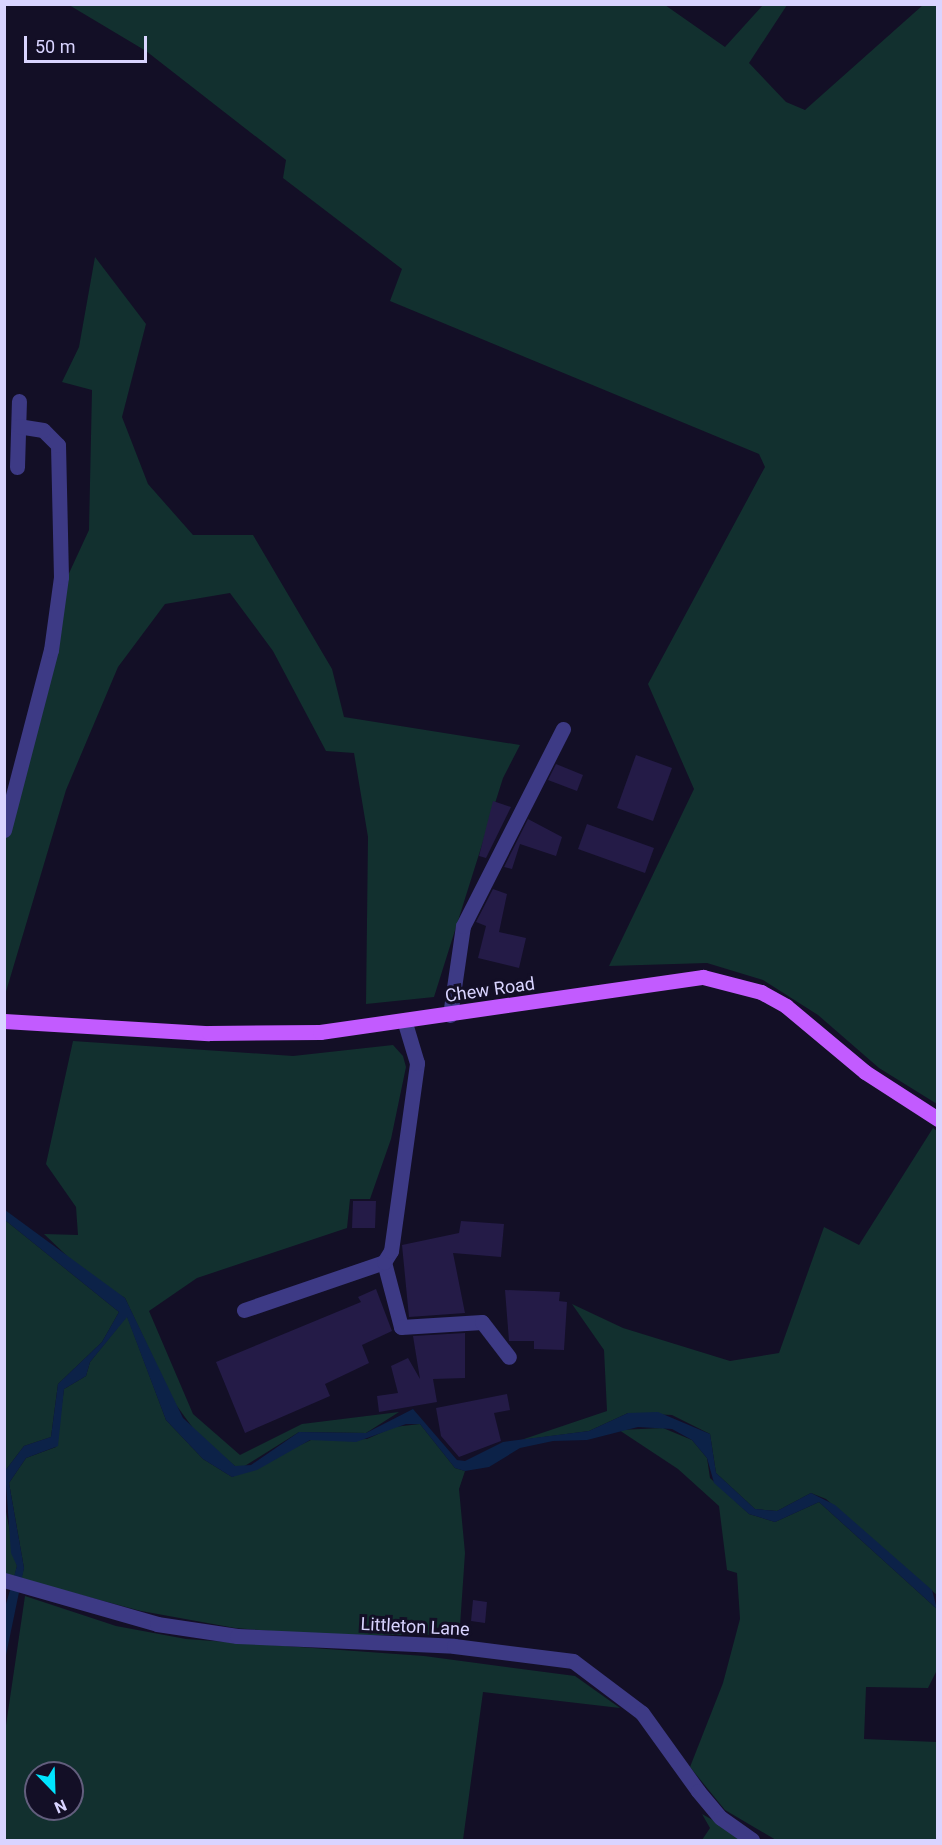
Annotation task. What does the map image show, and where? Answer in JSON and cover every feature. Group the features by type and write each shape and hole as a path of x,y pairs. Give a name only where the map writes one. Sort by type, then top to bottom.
{"main road":[{"name":"Chew Road","path":"4,1020 229,1034 320,1032 405,1023 703,977 761,992 786,1006 865,1072 938,1119"}],"street":[{"path":"17,467 19,401"},
{"path":"4,830 51,650 61,577 58,445 42,430 19,426"},
{"path":"450,1015 463,926 563,729"},
{"path":"244,1310 384,1262 390,1251 417,1063 405,1023"},
{"path":"384,1262 401,1327 482,1322 509,1357"},
{"name":"Littleton Lane","path":"4,1580 158,1624 237,1636 454,1646 573,1661 642,1713 698,1791 721,1818 752,1840"}],"green space":[{"path":"69,5 665,5 725,47 763,5 787,5 749,63 786,102 805,110 923,5 937,5 937,1104 879,1068 818,1015 763,980 707,963 609,966 694,789 648,684 765,467 759,454 390,301 402,269 283,178 286,160 146,51"},
{"path":"95,257 146,324 122,417 148,484 193,535 253,535 332,669 344,717 520,745 503,778 434,997 366,1004 368,837 354,753 326,751 273,651 230,593 165,604 118,667 66,790 5,995 5,826 58,597 89,530 92,390 62,382 79,347"},
{"path":"73,1041 293,1056 393,1045 403,1056 406,1067 391,1139 370,1199 350,1199 347,1228 197,1278 149,1311 193,1414 240,1455 302,1424 399,1412 366,1433 299,1432 243,1467 235,1466 198,1435 174,1402 125,1298 86,1274 44,1234 78,1235 76,1207 46,1164"},
{"path":"933,1128 937,1131 937,1595 826,1499 811,1493 777,1511 755,1509 716,1473 710,1434 672,1415 628,1413 589,1431 521,1440 607,1411 604,1350 572,1304 623,1328 730,1361 779,1353 824,1227 859,1245"},
{"path":"5,1220 119,1312 102,1342 58,1384 51,1437 24,1446 5,1471"},
{"path":"127,1316 166,1420 203,1459 232,1477 311,1440 367,1439 394,1427 420,1424 455,1468 465,1471 459,1489 465,1553 460,1626 435,1628 431,1635 317,1635 235,1628 141,1611 21,1579 24,1568 9,1483 26,1458 56,1447 64,1389 86,1376 90,1362"},
{"path":"663,1428 692,1440 707,1458 710,1478 749,1514 775,1522 819,1502 937,1609 937,1670 928,1688 866,1687 864,1739 937,1742 937,1840 776,1840 725,1810 690,1767 723,1683 740,1619 737,1573 727,1570 719,1506 678,1469 619,1430"},
{"path":"4,1502 17,1566 14,1578 5,1574"},
{"path":"25,1596 116,1626 186,1639 424,1656 575,1676 620,1708 483,1692 463,1840 5,1840 5,1732"},
{"path":"702,1814 744,1840 702,1840 710,1828"}],"water":[{"path":"5,1210 125,1298 183,1418 235,1466 251,1465 299,1432 366,1433 413,1409 457,1460 465,1461 503,1442 589,1431 628,1413 658,1412 710,1434 716,1473 755,1509 777,1511 811,1493 835,1505 932,1590 937,1609 819,1502 775,1522 749,1514 714,1483 707,1458 692,1440 672,1429 638,1427 587,1440 553,1441 520,1448 489,1467 465,1471 455,1468 420,1424 406,1424 356,1442 310,1440 257,1470 232,1477 203,1459 166,1420 127,1317 90,1362 86,1376 64,1389 58,1446 26,1458 9,1483 24,1568 5,1660 6,1604 17,1566 11,1553 5,1471 24,1446 51,1437 58,1384 102,1342 119,1312 5,1220"}],"building":[{"path":"636,755 672,768 653,821 617,808"},
{"path":"556,764 583,775 577,791 548,780"},
{"path":"493,801 511,807 486,858 479,856"},
{"path":"528,819 562,837 556,856 520,844 512,869 504,867"},
{"path":"587,824 654,848 645,873 578,849"},
{"path":"493,889 507,894 499,932 526,938 519,968 478,958 486,926 476,922"},
{"path":"353,1201 376,1201 375,1228 352,1228"},
{"path":"461,1221 504,1224 501,1257 453,1253 465,1313 409,1317 402,1245 459,1233"},
{"path":"376,1289 392,1331 362,1345 369,1363 325,1384 330,1396 245,1433 216,1362 361,1302 358,1297"},
{"path":"505,1290 560,1292 559,1301 567,1302 564,1350 534,1349 534,1341 509,1341"},
{"path":"465,1333 465,1378 433,1379 437,1402 379,1412 377,1396 398,1393 391,1366 408,1358 420,1379 413,1336"},
{"path":"507,1394 510,1410 494,1413 501,1441 459,1457 441,1436 436,1408"},
{"path":"473,1600 487,1602 485,1623 471,1621"}]}
